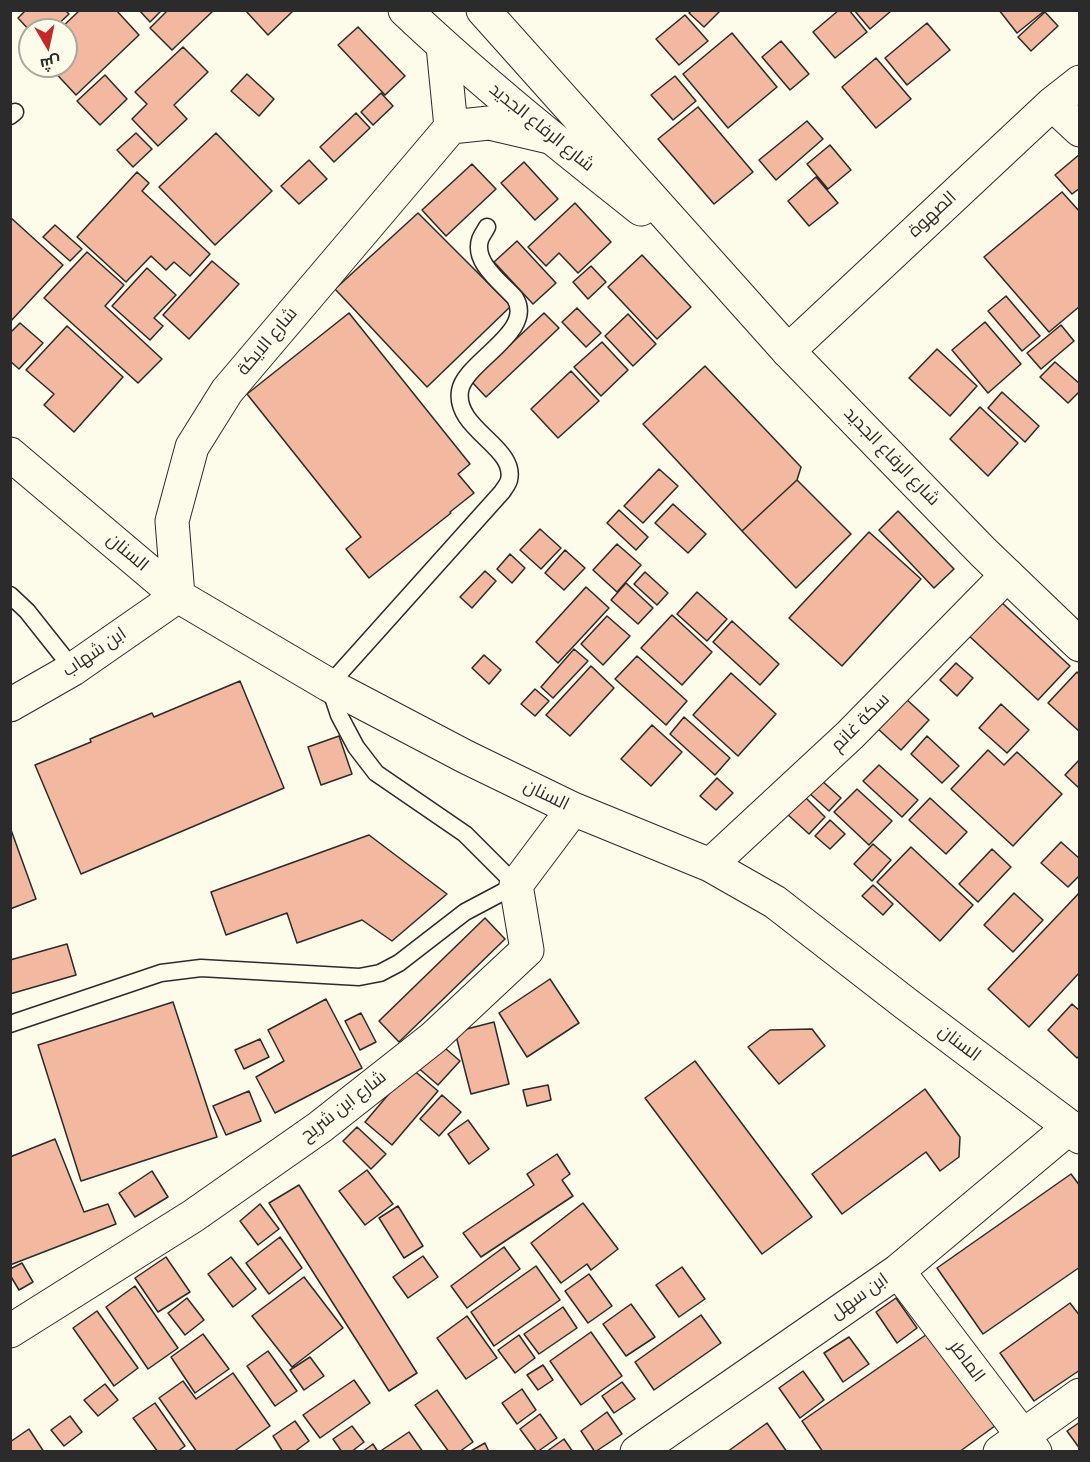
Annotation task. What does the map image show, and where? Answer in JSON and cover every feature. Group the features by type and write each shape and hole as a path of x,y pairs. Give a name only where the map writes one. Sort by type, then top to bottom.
{"street":[{"name":"شارع الرفاع الجديد","path":"405,10 442,46 549,136 709,262"},
{"name":"شارع الرفاع الجديد","path":"483,10 788,351 1007,575 1080,645"},
{"path":"442,46 451,127 489,123 549,136"},
{"name":"الصهوة","path":"788,351 1052,104 1080,82"},
{"path":"1052,104 1080,130"},
{"name":"شارع الايكة","path":"178,596 172,521 192,447 227,391 451,127"},
{"name":"السنان","path":"10,454 178,596 329,685 466,757 573,809 710,865 775,902 904,1004 1075,1132"},
{"name":"سكة غانم","path":"710,865 850,735 1007,575"},
{"name":"ابن شهاب","path":"10,705 73,669 178,596"},
{"path":"516,885 573,809"},
{"name":"شارع ابن شريح","path":"10,1331 193,1216 320,1127 433,1038 527,950 516,885"},
{"name":"ابن سهل","path":"637,1452 898,1271 1075,1132"},
{"name":"الماطر","path":"898,1271 1019,1446"},
{"path":"1019,1446 1080,1395"}],"lane":[{"path":"10,1024 160,973 182,969 201,968 359,977 380,973 399,963 465,912 516,885 465,834 376,773 356,747 343,723 329,685 502,492 509,480 508,465 501,453 472,424 460,404 460,390 466,377 512,330 518,318 518,303 515,298 486,267 479,254 480,240 487,227"},
{"path":"10,595 27,611 73,669"}],"building":[{"path":"26,10 65,10 69,14 65,18 18,18"},
{"path":"80,10 116,10 139,35 76,95 60,78 78,78 78,18 72,18"},
{"path":"139,10 162,10 150,22"},
{"path":"168,10 214,10 172,50 150,28"},
{"path":"245,10 294,10 268,35"},
{"path":"692,10 721,10 704,27 689,13"},
{"path":"839,10 849,10 867,32 835,58 813,32"},
{"path":"854,10 890,10 891,11 870,29"},
{"path":"999,10 1041,10 1043,12 1017,33"},
{"path":"1045,12 1058,26 1031,51 1018,37"},
{"path":"685,15 708,41 679,65 656,39"},
{"path":"927,23 950,50 907,85 885,58"},
{"path":"358,27 405,76 385,95 338,45"},
{"path":"732,33 777,87 728,128 683,74"},
{"path":"781,41 809,74 790,90 762,57"},
{"path":"183,47 208,72 174,105 187,119 158,146 132,119 147,104 135,92"},
{"path":"876,58 911,99 876,128 842,87"},
{"path":"247,74 274,99 259,116 231,91"},
{"path":"105,75 127,99 100,125 77,101"},
{"path":"675,76 696,101 673,120 651,95"},
{"path":"381,93 393,106 373,125 361,112"},
{"path":"698,107 753,172 714,204 658,139"},
{"path":"356,113 370,128 334,162 320,147"},
{"path":"807,121 823,139 776,180 759,160"},
{"path":"136,133 152,149 133,167 117,150"},
{"path":"216,133 272,191 215,245 159,187"},
{"path":"830,145 851,170 828,189 807,164"},
{"path":"1080,154 1080,188 1072,194 1055,175"},
{"path":"309,160 327,179 299,204 281,186"},
{"path":"524,162 558,199 535,220 501,183"},
{"path":"472,164 496,189 446,236 422,210"},
{"path":"137,172 149,183 142,191 210,254 190,276 174,262 166,270 151,256 126,282 77,237"},
{"path":"816,177 838,203 809,226 788,201"},
{"path":"1062,192 1080,212 1080,306 1049,332 984,257"},
{"path":"575,203 611,242 578,273 559,253 546,266 528,247"},
{"path":"418,213 511,306 427,387 335,289"},
{"path":"10,217 63,265 10,322"},
{"path":"55,225 82,249 70,261 43,237"},
{"path":"517,241 556,283 533,304 494,262"},
{"path":"87,252 124,285 105,306 162,359 138,383 44,298"},
{"path":"642,255 691,307 657,339 608,287"},
{"path":"212,261 239,284 189,339 163,315"},
{"path":"591,266 606,282 588,299 573,282"},
{"path":"147,268 176,295 154,318 163,326 150,340 112,306"},
{"path":"1006,296 1040,336 1022,351 988,311"},
{"path":"577,308 601,333 586,347 562,322"},
{"path":"349,313 470,464 458,474 474,493 369,578 346,549 361,537 247,394"},
{"path":"544,313 559,328 486,397 471,381"},
{"path":"628,314 656,344 633,366 605,336"},
{"path":"985,322 1021,364 988,393 952,350"},
{"path":"20,323 43,343 19,369 10,361 10,333"},
{"path":"1061,325 1074,341 1041,369 1027,353"},
{"path":"67,326 123,377 74,432 44,405 54,394 26,370"},
{"path":"602,342 628,370 601,396 574,367"},
{"path":"937,349 977,386 950,416 909,378"},
{"path":"1055,362 1080,384 1080,391 1068,403 1040,377"},
{"path":"705,366 801,467 797,480 742,531 643,424"},
{"path":"571,371 599,401 558,438 531,409"},
{"path":"1002,392 1039,426 1025,442 988,408"},
{"path":"980,407 1018,443 988,476 950,439"},
{"path":"659,469 678,486 643,523 624,506"},
{"path":"797,480 851,534 796,588 742,531"},
{"path":"673,504 706,534 688,553 655,523"},
{"path":"619,510 648,537 636,550 607,523"},
{"path":"898,511 954,569 934,588 879,530"},
{"path":"540,529 561,548 541,569 520,550"},
{"path":"869,532 921,579 842,666 789,618"},
{"path":"617,544 641,565 617,592 593,570"},
{"path":"565,550 585,568 564,590 545,573"},
{"path":"510,554 525,568 512,583 497,569"},
{"path":"485,571 496,581 472,608 460,597"},
{"path":"645,572 668,593 657,605 634,584"},
{"path":"626,583 653,608 638,624 611,600"},
{"path":"586,587 609,608 558,663 536,642"},
{"path":"697,592 727,619 707,641 677,614"},
{"path":"999,600 1070,666 1038,700 967,634"},
{"path":"672,615 712,652 682,685 641,648"},
{"path":"607,616 630,636 603,665 581,644"},
{"path":"732,621 779,664 760,685 713,642"},
{"path":"574,649 588,661 553,698 541,687"},
{"path":"484,655 501,670 489,684 472,668"},
{"path":"637,656 687,701 666,725 615,679"},
{"path":"956,663 973,678 957,696 940,680"},
{"path":"591,666 614,688 570,736 546,715"},
{"path":"1077,672 1080,675 1080,732 1048,703"},
{"path":"731,673 776,714 738,756 693,715"},
{"path":"240,681 284,788 81,874 35,765 152,713 154,717"},
{"path":"535,689 549,701 535,716 521,704"},
{"path":"905,698 929,720 901,750 877,728"},
{"path":"1001,704 1029,730 1007,753 979,728"},
{"path":"684,717 730,758 715,775 670,734"},
{"path":"652,725 682,752 651,786 621,759"},
{"path":"339,736 352,774 321,785 308,747"},
{"path":"927,736 959,766 942,783 911,754"},
{"path":"988,750 1004,765 1017,752 1062,794 1013,846 951,789"},
{"path":"1080,759 1080,789 1065,775"},
{"path":"879,765 918,800 902,817 863,781"},
{"path":"717,778 733,793 716,810 700,796"},
{"path":"820,779 841,798 829,811 808,792"},
{"path":"857,789 892,821 869,845 834,812"},
{"path":"803,795 825,817 809,834 786,813"},
{"path":"930,798 967,832 946,854 909,820"},
{"path":"830,820 845,834 830,849 815,836"},
{"path":"10,827 36,899 10,909"},
{"path":"369,835 447,894 392,941 362,920 297,943 287,913 226,935 211,892"},
{"path":"1061,842 1080,859 1080,875 1068,887 1041,863"},
{"path":"873,844 891,860 872,881 854,864"},
{"path":"911,847 973,905 940,941 877,882"},
{"path":"992,849 1011,867 978,902 959,884"},
{"path":"873,885 893,904 883,915 862,896"},
{"path":"1080,892 1080,972 1029,1027 988,989"},
{"path":"1014,893 1043,920 1013,952 984,925"},
{"path":"485,918 505,939 399,1042 379,1021"},
{"path":"67,944 76,975 10,994 10,960"},
{"path":"550,979 579,1023 527,1057 499,1013"},
{"path":"326,999 362,1068 275,1113 256,1077 284,1061 268,1030"},
{"path":"173,1002 217,1137 81,1181 38,1045"},
{"path":"1072,1004 1080,1011 1080,1055 1077,1058 1048,1030"},
{"path":"361,1013 376,1042 360,1050 345,1021"},
{"path":"494,1022 509,1084 471,1094 455,1032"},
{"path":"812,1029 825,1046 779,1084 748,1047 770,1030"},
{"path":"260,1039 269,1057 244,1069 235,1050"},
{"path":"438,1042 460,1061 438,1085 416,1066"},
{"path":"695,1061 812,1217 762,1254 645,1098"},
{"path":"411,1068 438,1091 392,1145 365,1122"},
{"path":"548,1085 551,1100 527,1106 523,1090"},
{"path":"925,1089 960,1137 959,1157 940,1171 926,1152 842,1214 812,1174"},
{"path":"249,1091 261,1121 226,1135 213,1106"},
{"path":"442,1095 461,1112 439,1136 420,1119"},
{"path":"468,1120 489,1149 469,1164 448,1134"},
{"path":"357,1127 386,1154 371,1169 343,1141"},
{"path":"55,1139 84,1212 108,1204 116,1224 10,1265 10,1157"},
{"path":"557,1154 570,1174 562,1180 573,1196 481,1257 463,1233 534,1185 527,1174"},
{"path":"367,1170 393,1204 365,1225 339,1191"},
{"path":"152,1171 168,1197 135,1217 119,1193"},
{"path":"1071,1174 1080,1186 1080,1267 983,1334 937,1268"},
{"path":"299,1185 417,1373 389,1391 269,1203"},
{"path":"583,1203 618,1249 591,1270 587,1264 561,1283 531,1243"},
{"path":"260,1204 279,1229 258,1245 240,1221"},
{"path":"398,1206 423,1246 404,1258 379,1218"},
{"path":"280,1237 302,1268 269,1294 246,1263"},
{"path":"504,1247 520,1269 467,1308 451,1286"},
{"path":"423,1256 438,1277 408,1298 393,1277"},
{"path":"166,1257 190,1292 158,1312 135,1278"},
{"path":"231,1257 256,1289 233,1307 208,1274"},
{"path":"22,1263 33,1282 19,1290 10,1275 10,1269"},
{"path":"536,1266 560,1300 494,1346 471,1312"},
{"path":"682,1267 705,1299 679,1317 656,1285"},
{"path":"589,1274 612,1306 588,1323 565,1291"},
{"path":"304,1277 343,1328 292,1367 252,1316"},
{"path":"135,1286 178,1348 148,1369 106,1307"},
{"path":"187,1298 204,1320 185,1335 168,1313"},
{"path":"896,1298 917,1328 897,1343 876,1312"},
{"path":"1070,1303 1080,1316 1080,1370 1034,1401 1000,1353"},
{"path":"631,1304 655,1337 626,1356 603,1324"},
{"path":"563,1307 577,1328 539,1354 524,1334"},
{"path":"97,1311 138,1368 114,1386 73,1328"},
{"path":"701,1315 721,1343 654,1390 635,1362"},
{"path":"467,1316 497,1358 466,1379 437,1338"},
{"path":"933,1330 999,1423 959,1452 823,1452 802,1421"},
{"path":"591,1332 622,1376 581,1405 550,1361"},
{"path":"203,1334 229,1369 195,1393 171,1357"},
{"path":"519,1335 535,1358 515,1373 498,1350"},
{"path":"849,1337 869,1364 843,1382 824,1353"},
{"path":"268,1351 297,1391 275,1406 247,1366"},
{"path":"310,1357 324,1376 304,1390 290,1370"},
{"path":"543,1365 553,1380 538,1390 527,1375"},
{"path":"803,1371 824,1400 800,1418 779,1388"},
{"path":"233,1373 270,1426 233,1452 197,1452 159,1398 183,1381 196,1399"},
{"path":"354,1380 370,1403 320,1438 303,1415"},
{"path":"622,1382 635,1399 614,1413 602,1396"},
{"path":"105,1384 118,1400 98,1416 84,1400"},
{"path":"522,1389 536,1410 517,1424 502,1403"},
{"path":"437,1390 473,1442 459,1452 449,1452 415,1405"},
{"path":"155,1403 185,1446 177,1452 158,1452 133,1418"},
{"path":"607,1412 622,1434 595,1452 581,1431"},
{"path":"540,1414 557,1438 537,1452 520,1429"},
{"path":"70,1416 82,1432 64,1446 51,1430"},
{"path":"295,1421 309,1441 294,1452 283,1452 273,1436"},
{"path":"1080,1422 1080,1449 1067,1431"},
{"path":"767,1423 787,1452 727,1452"},
{"path":"352,1426 364,1442 351,1452 342,1452 333,1439"},
{"path":"29,1429 44,1452 10,1452 10,1442"},
{"path":"409,1432 423,1452 383,1452 382,1450"},
{"path":"564,1439 573,1452 546,1452"},
{"path":"485,1443 489,1452 469,1452"},
{"path":"373,1444 378,1452 362,1452"}]}
